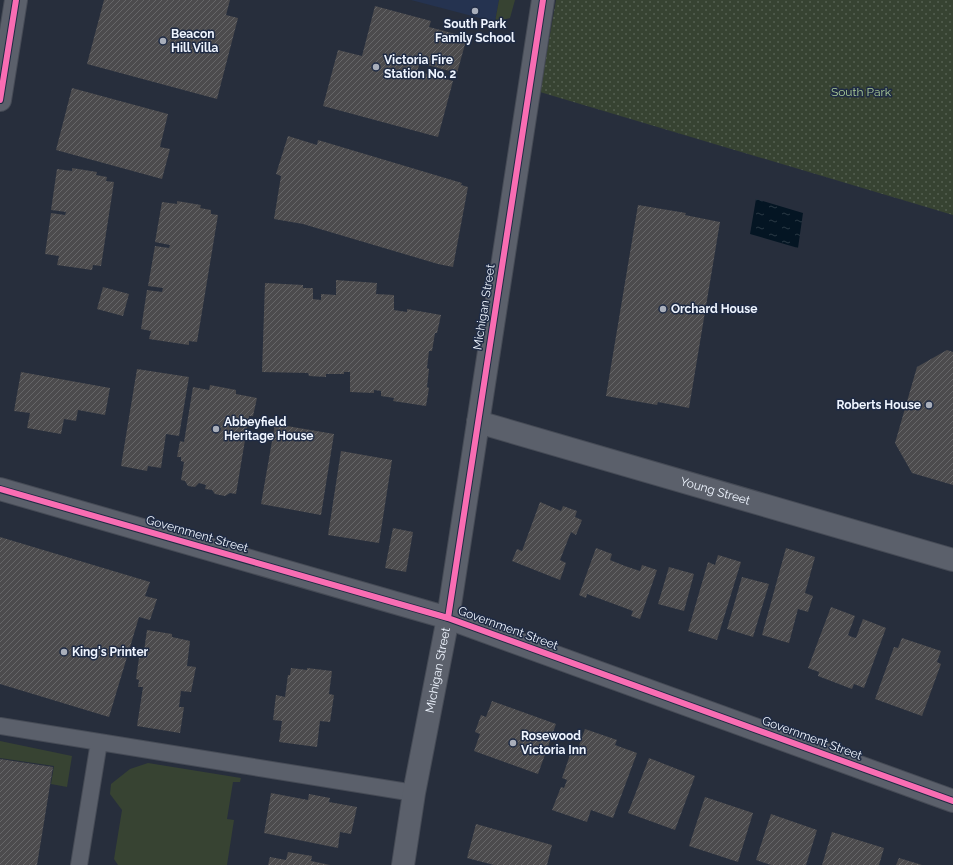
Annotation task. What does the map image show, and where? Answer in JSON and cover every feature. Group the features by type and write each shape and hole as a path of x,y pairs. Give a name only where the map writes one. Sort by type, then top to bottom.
{"street":[{"path":"0,100 16,0"},
{"name":"Michigan Street","path":"403,865 414,793 448,618 543,0"},
{"name":"Young Street","path":"478,422 953,560"},
{"name":"Government Street","path":"0,489 448,618 953,801"}],"lane":[{"path":"0,726 414,793"},
{"path":"79,865 99,742"}],"shaded area":[{"name":"South Park Family School","path":"411,0 499,0 495,22"}],"green space":[{"path":"499,0 515,0 510,18 495,22"},
{"name":"South Park","path":"556,0 953,0 953,215 540,92"},
{"path":"0,741 72,756 67,787 51,784 54,766 0,758"},
{"path":"148,763 241,778 240,782 233,782 227,819 234,820 227,865 118,865 114,859 122,810 110,794 111,784 130,769"}],"water":[{"path":"756,199 803,213 798,248 750,234"}],"building":[{"name":"Beacon Hill Villa","path":"104,0 230,0 226,15 238,18 217,99 87,64"},
{"name":"Victoria Fire Station No. 2","path":"375,6 431,21 429,27 467,37 457,73 420,63 417,71 453,81 438,137 323,106 338,50 362,56"},
{"path":"72,88 168,114 160,147 170,149 162,179 56,150"},
{"path":"288,136 317,145 318,140 462,183 461,185 468,187 453,267 438,264 303,224 274,219 281,176 276,174"},
{"path":"72,168 97,172 96,175 107,177 106,181 114,182 101,266 93,265 92,270 57,265 59,256 45,254 51,213 65,215 66,212 51,210 57,169 72,171"},
{"path":"177,201 201,205 200,208 211,210 211,214 218,215 197,342 189,341 189,345 149,339 151,331 141,329 147,290 162,292 163,288 148,286 155,246 169,248 170,245 155,242 162,202 177,204"},
{"name":"Orchard House","path":"638,205 686,213 685,215 720,222 689,408 658,402 657,405 606,396"},
{"path":"336,280 377,283 376,294 394,295 394,310 407,312 407,309 441,315 437,333 435,333 432,351 429,351 427,387 429,388 426,406 393,401 394,398 381,396 381,391 374,390 374,393 350,392 350,372 344,372 344,374 326,374 326,377 309,376 308,373 262,372 265,283 303,285 303,288 313,288 313,299 321,300 321,294 336,295"},
{"path":"103,287 129,294 123,316 97,309"},
{"name":"Roberts House","path":"947,350 953,352 953,485 912,473 895,443 917,367"},
{"path":"137,369 189,377 179,436 166,434 161,468 148,466 147,471 121,466"},
{"path":"21,372 110,388 105,415 78,410 76,421 64,419 61,434 27,428 30,413 14,411"},
{"name":"Abbeyfield Heritage House","path":"210,385 236,390 236,394 257,398 253,416 249,416 236,494 230,493 225,496 215,494 212,490 205,489 206,485 199,483 195,487 188,486 185,481 181,480 184,462 181,461 181,457 177,457 180,441 184,442 193,387 209,390"},
{"path":"275,424 334,434 321,515 261,504"},
{"path":"341,451 392,460 379,543 328,535"},
{"path":"540,502 561,511 563,506 577,511 575,517 582,520 576,535 571,532 560,560 566,563 560,580 512,561 517,549 522,551"},
{"path":"393,528 413,532 406,572 385,568"},
{"name":"King's Printer","path":"0,537 150,582 145,596 157,599 150,620 139,617 109,717 0,684"},
{"path":"596,548 612,554 610,560 625,566 640,571 642,565 657,570 640,619 631,616 633,611 587,594 586,598 579,595"},
{"path":"786,548 815,557 805,593 813,596 808,612 798,609 789,643 762,635"},
{"path":"718,555 741,562 717,640 688,631 708,562 715,565"},
{"path":"669,567 694,574 684,611 658,604"},
{"path":"742,577 769,584 753,637 727,629"},
{"path":"831,607 855,616 848,635 852,637 856,638 863,619 886,628 864,688 854,684 852,689 818,676 819,672 808,668"},
{"path":"147,630 172,634 172,637 190,641 187,666 196,667 191,692 181,691 179,707 184,707 180,733 137,726 143,687 138,687 139,680 136,679 139,658 143,658"},
{"path":"902,638 941,651 937,662 941,664 922,716 875,699 894,647 898,648"},
{"path":"291,668 332,671 329,694 334,695 330,722 320,721 317,747 279,742 282,721 273,720 276,695 285,697 288,675 290,675"},
{"name":"Rosewood Victoria Inn","path":"492,701 556,724 538,774 474,751 480,734 475,732 481,715 486,717"},
{"path":"585,729 617,740 615,745 637,753 613,818 591,810 587,822 552,810 561,787 564,788 567,780 562,778 571,752 576,754"},
{"path":"649,758 695,776 675,830 628,813"},
{"path":"0,759 53,767 37,865 0,865"},
{"path":"271,793 308,800 309,794 330,798 329,802 357,807 351,834 340,832 338,848 264,833"},
{"path":"705,797 753,813 738,862 689,846"},
{"path":"771,814 817,830 806,865 771,865 756,860"},
{"path":"476,824 552,845 547,865 494,865 467,858"},
{"path":"832,832 884,848 879,865 822,865"},
{"path":"288,852 312,856 311,861 330,865 268,865 270,857 286,860"},
{"path":"899,858 922,865 896,865"}],"cycle path":[{"path":"0,100 16,0"},
{"path":"448,618 543,0"},
{"path":"0,489 448,618 953,801"}],"place":[{"name":"South Park Family School","path":"475,11"},
{"name":"Beacon Hill Villa","path":"163,41"},
{"name":"Victoria Fire Station No. 2","path":"376,67"},
{"name":"Orchard House","path":"663,309"},
{"name":"Roberts House","path":"929,405"},
{"name":"Abbeyfield Heritage House","path":"216,429"},
{"name":"King's Printer","path":"64,652"},
{"name":"Rosewood Victoria Inn","path":"513,743"}]}
